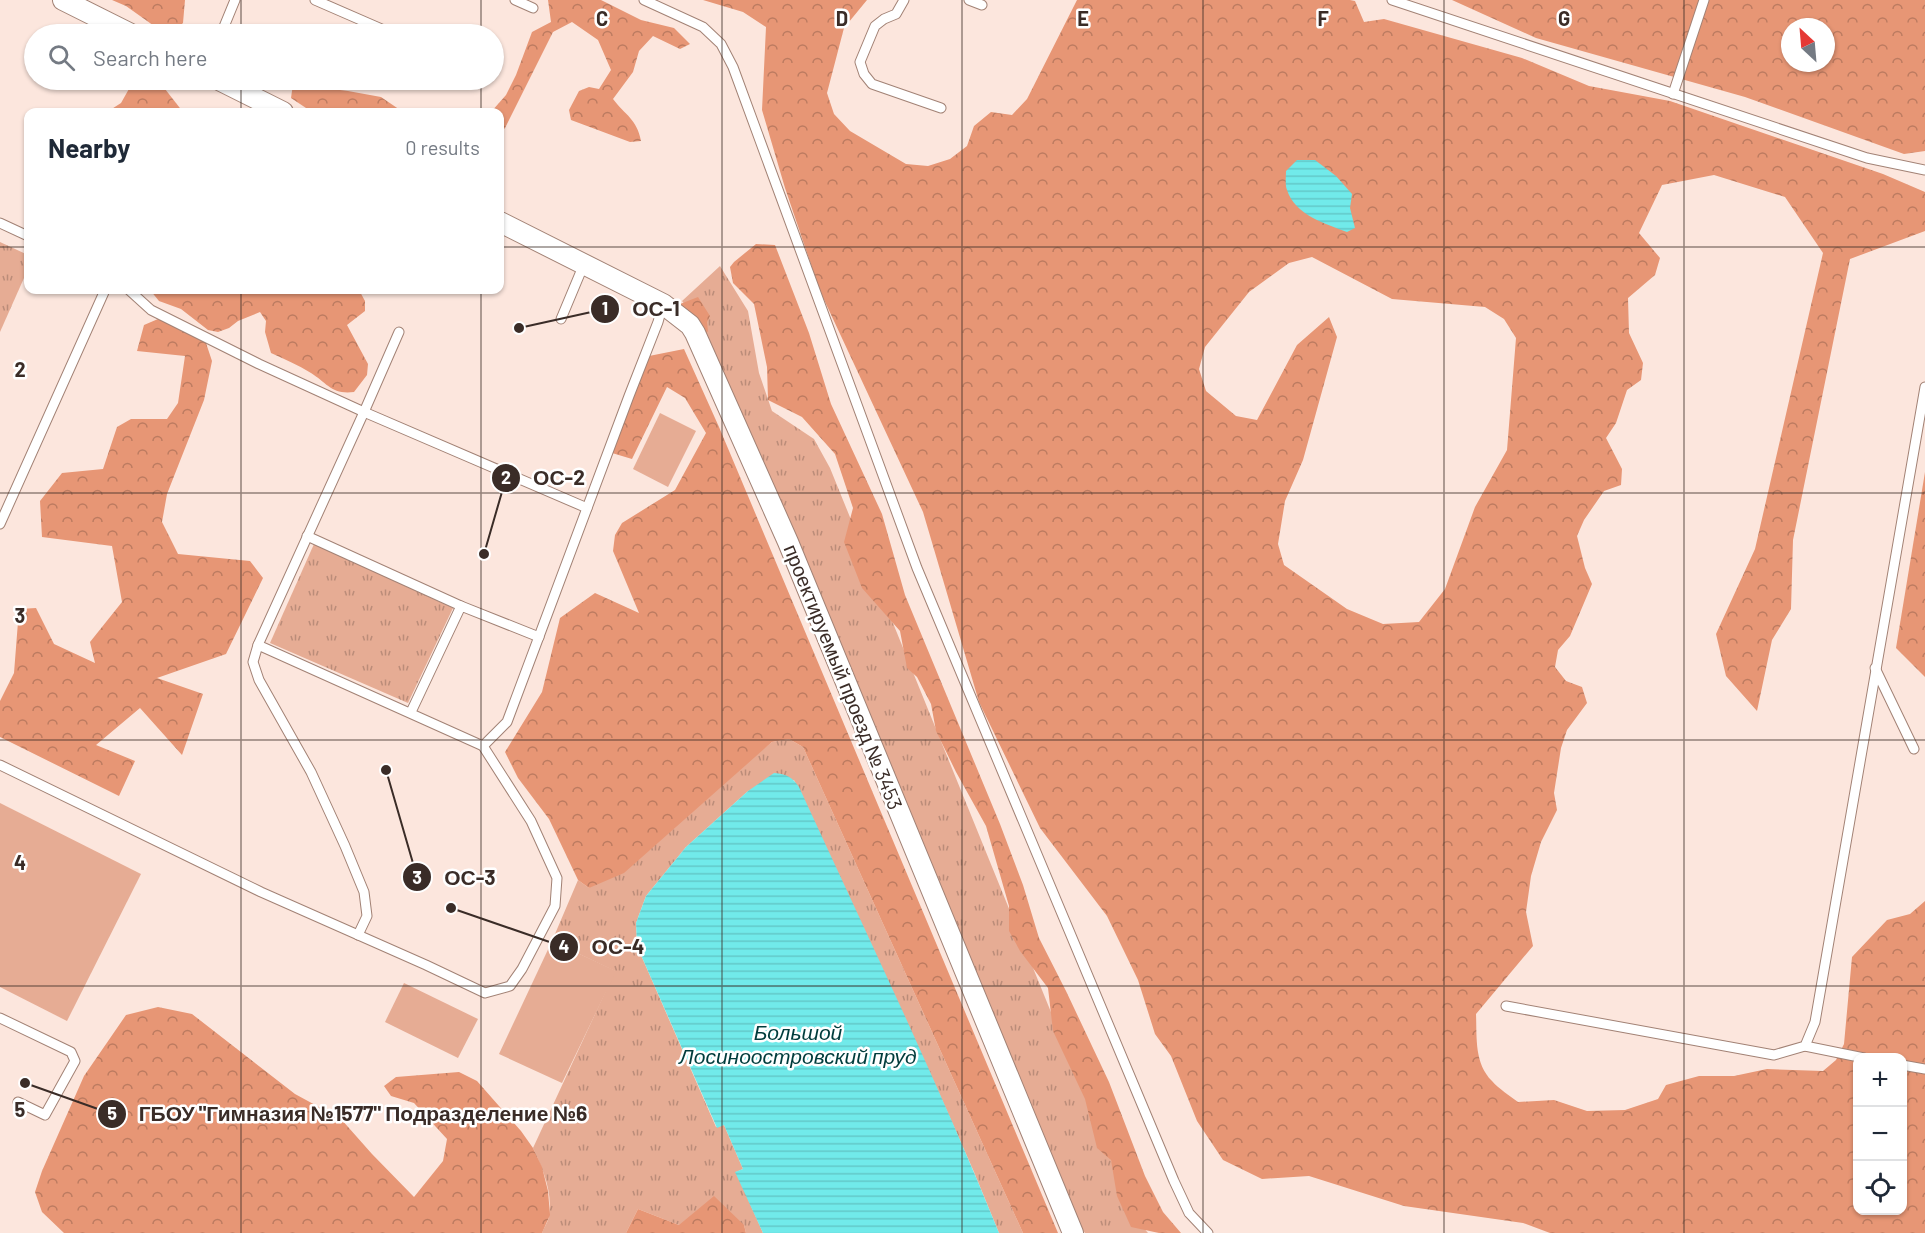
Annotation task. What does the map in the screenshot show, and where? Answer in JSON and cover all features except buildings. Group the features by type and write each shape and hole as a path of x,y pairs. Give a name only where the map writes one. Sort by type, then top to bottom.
{"street":[{"path":"63,0 111,24"},
{"path":"239,90 276,108"},
{"name":"проектируемый проезд № 3453","path":"504,224 663,304 679,315 695,333 788,542 1073,1233"}],"lane":[{"path":"225,24 235,0"},
{"path":"315,0 370,24"},
{"path":"515,0 533,8"},
{"path":"644,0 703,27 721,44 733,67 917,568 1173,1181 1189,1213 1208,1233"},
{"path":"904,0 896,14 874,26 860,62 864,74 872,84 941,108"},
{"path":"969,0 982,5"},
{"path":"1392,0 1867,158 1925,170"},
{"path":"1673,94 1704,0"},
{"path":"0,223 24,234"},
{"path":"561,319 584,264"},
{"path":"0,524 103,294"},
{"path":"133,294 151,310 259,364 587,508"},
{"path":"483,746 507,722 663,304"},
{"path":"358,935 367,916 364,892 310,772 260,680 253,662 258,645 399,332"},
{"path":"1804,1046 1815,1022 1925,387"},
{"path":"307,536 461,606 539,637"},
{"path":"411,712 461,606"},
{"path":"0,765 261,892 485,993 510,986 522,969 555,906 557,878 531,821 483,746 258,645"},
{"path":"1875,668 1914,749"},
{"path":"1506,1006 1774,1055 1804,1046 1853,1056"},
{"path":"0,1018 71,1052 75,1062 45,1115 18,1102"},
{"path":"1907,1066 1925,1069"}],"green space":[{"path":"112,0 185,0 183,23 151,24 126,6"},
{"path":"548,0 601,0 641,20 674,28 690,44 680,49 653,36 639,51 633,72 613,99 634,122 641,141 630,142 571,120 569,110 579,91 589,87 599,89 611,70 598,40 572,22 553,32 504,129 504,108 495,108 506,95 516,75 532,32 551,22"},
{"path":"703,0 867,0 844,28 827,93 834,114 850,131 906,164 928,166 950,159 967,146 974,126 991,112 1012,115 1027,99 1077,0 1350,0 1355,1 1364,22 1384,19 1522,58 1589,86 1670,101 1883,174 1925,192 1925,231 1850,259 1793,540 1791,609 1772,640 1757,711 1726,676 1716,634 1755,549 1823,253 1785,197 1714,175 1662,185 1639,233 1660,258 1655,275 1628,298 1629,333 1643,363 1641,380 1627,390 1616,423 1606,438 1622,469 1621,485 1604,491 1584,520 1577,536 1585,568 1592,584 1570,636 1558,650 1555,667 1566,681 1582,687 1587,703 1567,730 1561,748 1554,793 1557,810 1541,842 1531,876 1526,912 1533,946 1476,1014 1477,1041 1482,1066 1495,1084 1518,1102 1554,1100 1587,1111 1625,1110 1658,1099 1666,1085 1699,1076 1734,1076 1767,1069 1823,1071 1836,1060 1844,1044 1852,957 1887,920 1910,914 1925,901 1925,1233 1550,1233 1523,1223 1404,1206 1309,1176 1262,1179 1223,1160 1197,1121 1171,1056 1155,1034 1138,980 1107,916 1040,828 979,702 923,512 820,291 785,188 762,110 766,27 743,12","holes":["1312,257 1392,299 1485,307 1504,319 1516,338 1507,450 1475,507 1445,589 1419,622 1383,624 1347,609 1284,565 1278,544 1285,501 1303,460 1337,337 1329,317 1297,345 1257,420 1236,416 1206,391 1199,369 1205,347 1249,292 1289,263"]},
{"path":"1452,0 1925,0 1925,151 1904,154 1745,97 1536,38"},
{"path":"128,90 166,90 180,108 113,108 121,103"},
{"path":"292,90 340,90 381,97 397,108 306,108 291,98"},
{"path":"0,242 24,253 24,278 0,332"},
{"path":"756,244 775,245 809,333 831,404 882,514 905,595 1000,824 1023,885 1039,938 1109,1082 1145,1176 1163,1212 1181,1233 1159,1233 1131,1227 1117,1196 1111,1160 1097,1148 1085,1099 1053,1031 1048,988 1020,951 1009,931 1009,906 986,826 936,731 931,704 917,677 907,668 900,631 862,588 844,542 853,508 835,454 802,417 768,400 767,367 754,304 733,283 730,267"},
{"path":"720,266 748,311 759,373 772,411 814,439 830,468 1120,1182 1138,1221 1148,1233 1085,1233 1076,1221 699,322 682,301"},
{"path":"153,294 361,294 365,301 365,311 347,325 368,364 367,375 354,392 340,392 306,370 271,353 265,332 266,321 260,312 218,332 208,330 181,309 159,301"},
{"path":"698,297 710,316 707,322 708,331 702,339 680,308 680,304"},
{"path":"158,319 204,337 212,361 204,400 167,494 162,522 178,554 250,561 263,578 226,654 157,678 203,694 182,755 140,708 96,745 135,761 119,796 0,737 0,701 14,673 19,609 36,608 54,644 95,663 90,642 122,602 112,546 42,537 40,501 62,473 103,469 117,427 131,419 167,419 178,403 185,356 137,351 144,325"},
{"path":"684,349 719,427 1058,1233 1023,1233 803,747 789,739 772,742 624,873 589,888 578,880 549,819 518,778 505,752 542,692 560,618 595,593 639,613 613,551 615,535 622,523 675,490 706,433 685,398 667,387 632,459 612,453 649,356"},
{"path":"660,413 696,431 668,487 633,469"},
{"path":"1925,472 1925,677 1896,648"},
{"path":"314,544 453,608 408,703 270,643"},
{"path":"789,739 803,747 1023,1233 999,1233 939,1093 794,780 748,791 686,847 646,896 636,923 637,946 716,1127 724,1125 743,1169 736,1172 763,1233 746,1233 744,1225 679,1225 638,1209 626,1233 542,1233 549,1217 550,1206 543,1171 533,1148 615,971 552,941 578,880 589,888 772,742"},
{"path":"0,803 141,874 67,1021 0,987"},
{"path":"552,941 616,971 562,1083 499,1054"},
{"path":"404,983 478,1019 458,1058 385,1022"},
{"path":"158,1007 192,1014 295,1094 341,1119 414,1197 443,1161 447,1139 414,1103 391,1096 384,1086 396,1077 459,1072 477,1081 521,1131 542,1167 548,1191 550,1215 542,1233 64,1233 42,1212 35,1192 42,1171 84,1076 126,1015"},
{"path":"714,1196 744,1225 746,1233 626,1233 638,1209 679,1225"}],"water":[{"path":"1297,160 1315,160 1336,176 1352,194 1350,208 1355,228 1347,232 1321,222 1304,212 1291,199 1287,190 1286,171"},
{"name":"Большой Лосиноостровский пруд","path":"774,773 789,777 799,787 927,1065 999,1233 763,1233 735,1172 743,1169 724,1125 717,1128 637,946 636,923 646,896 686,847 748,791"}],"place":[{"name":"ОС-1","path":"519,328"},
{"name":"ОС-2","path":"484,554"},
{"name":"ОС-3","path":"386,770"},
{"name":"ОС-4","path":"451,908"},
{"name":"ГБОУ \"Гимназия №1577\" Подразделение №6","path":"25,1083"}]}
